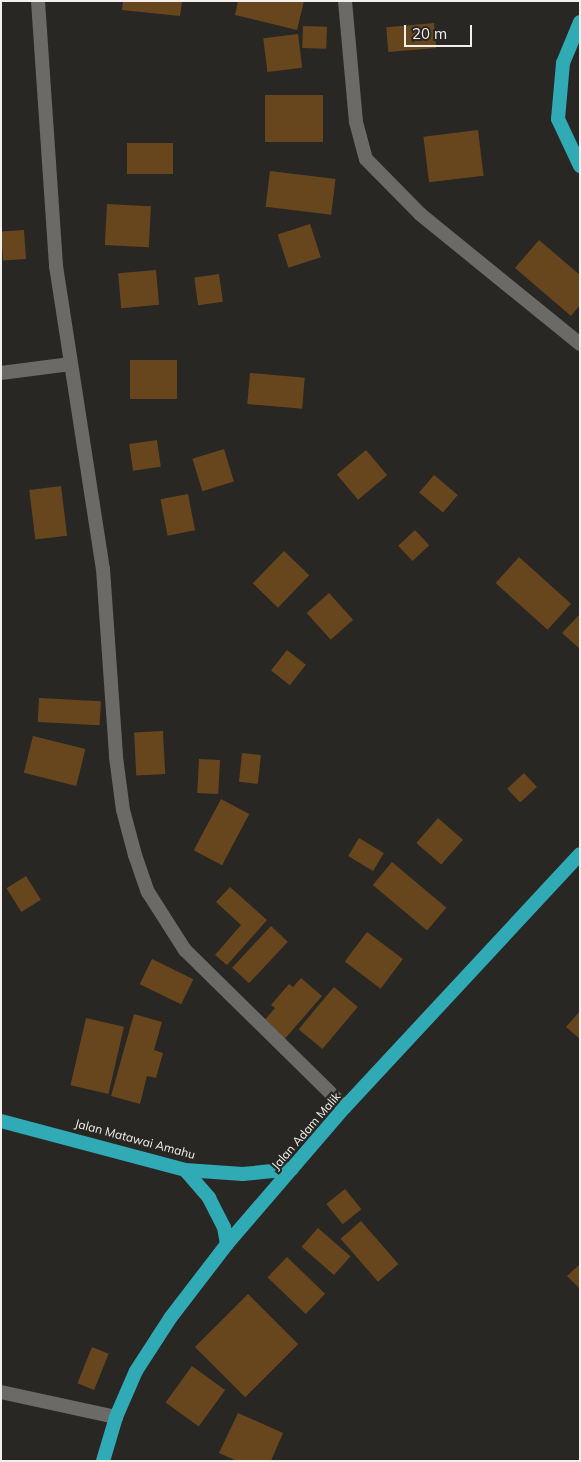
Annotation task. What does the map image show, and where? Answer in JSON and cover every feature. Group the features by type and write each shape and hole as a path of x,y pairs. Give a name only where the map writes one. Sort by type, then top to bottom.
{"highway":[{"path":"580,22 563,64 558,119 580,166"},
{"name":"Jalan Adam Malik","path":"103,1461 116,1416 136,1371 166,1325 227,1244 346,1107 580,854"},
{"name":"Jalan Matawai Amahu","path":"1,1121 185,1170 243,1174 292,1169"},
{"path":"185,1170 209,1198 224,1227 227,1244"}],"street":[{"path":"38,1 56,266 103,569 123,810 148,892 185,950 346,1107"},
{"path":"345,1 356,122 366,159 420,214 580,344"},
{"path":"1,373 70,364"},
{"path":"1,1392 116,1416"}],"building":[{"path":"123,1 182,1 180,16 122,10"},
{"path":"238,1 304,1 297,30 235,15"},
{"path":"434,23 436,48 388,52 386,27"},
{"path":"303,26 327,27 326,49 302,48"},
{"path":"298,34 302,68 267,72 263,38"},
{"path":"265,95 323,95 323,142 265,142"},
{"path":"478,130 484,176 429,182 423,137"},
{"path":"127,143 173,143 173,174 127,174"},
{"path":"270,171 336,179 331,215 266,207"},
{"path":"107,204 151,206 149,247 105,245"},
{"path":"310,224 321,257 288,268 278,235"},
{"path":"24,230 26,259 3,261 1,232"},
{"path":"539,240 580,275 580,305 571,316 515,268"},
{"path":"156,270 159,305 121,308 118,273"},
{"path":"219,274 223,302 198,305 194,277"},
{"path":"130,360 177,360 177,399 130,399"},
{"path":"250,373 305,378 302,409 247,404"},
{"path":"157,440 161,467 133,471 129,444"},
{"path":"224,449 234,482 202,491 192,459"},
{"path":"366,450 387,475 358,500 337,474"},
{"path":"434,475 458,495 443,513 419,493"},
{"path":"61,486 67,536 35,540 29,490"},
{"path":"188,494 195,530 168,536 161,499"},
{"path":"415,530 429,545 413,561 398,546"},
{"path":"284,551 309,575 278,608 253,583"},
{"path":"519,557 571,604 548,630 496,583"},
{"path":"329,593 353,620 331,640 307,613"},
{"path":"580,614 580,649 562,633"},
{"path":"287,650 306,665 290,685 271,670"},
{"path":"39,698 101,701 100,725 38,722"},
{"path":"163,731 165,774 136,775 134,733"},
{"path":"33,736 85,749 76,786 24,773"},
{"path":"242,753 261,755 258,784 239,782"},
{"path":"199,759 220,760 218,794 197,793"},
{"path":"524,773 537,787 520,803 507,789"},
{"path":"221,799 249,814 222,865 194,850"},
{"path":"438,818 463,840 441,865 416,843"},
{"path":"359,838 384,853 373,871 348,856"},
{"path":"392,862 446,908 427,931 373,885"},
{"path":"26,876 41,900 21,912 6,888"},
{"path":"230,887 267,920 227,965 215,955 241,925 216,902"},
{"path":"271,926 288,942 249,983 232,968"},
{"path":"367,932 403,959 381,989 345,962"},
{"path":"152,959 193,979 181,1004 140,984"},
{"path":"301,978 322,996 283,1041 262,1023 275,1008 271,1005 289,984 293,987"},
{"path":"334,987 358,1007 322,1049 299,1029"},
{"path":"580,1011 580,1039 566,1027"},
{"path":"134,1014 162,1022 154,1050 163,1053 156,1078 147,1076 140,1104 111,1096"},
{"path":"86,1018 124,1027 108,1094 70,1085"},
{"path":"345,1189 361,1209 343,1224 326,1204"},
{"path":"361,1221 398,1264 378,1282 341,1239"},
{"path":"318,1228 350,1256 334,1275 302,1247"},
{"path":"287,1257 325,1294 306,1314 268,1277"},
{"path":"580,1264 580,1289 567,1276"},
{"path":"248,1294 298,1344 245,1397 195,1347"},
{"path":"92,1347 109,1354 94,1390 77,1383"},
{"path":"192,1366 225,1390 199,1427 166,1402"},
{"path":"238,1413 283,1433 271,1461 237,1461 219,1453"}]}
